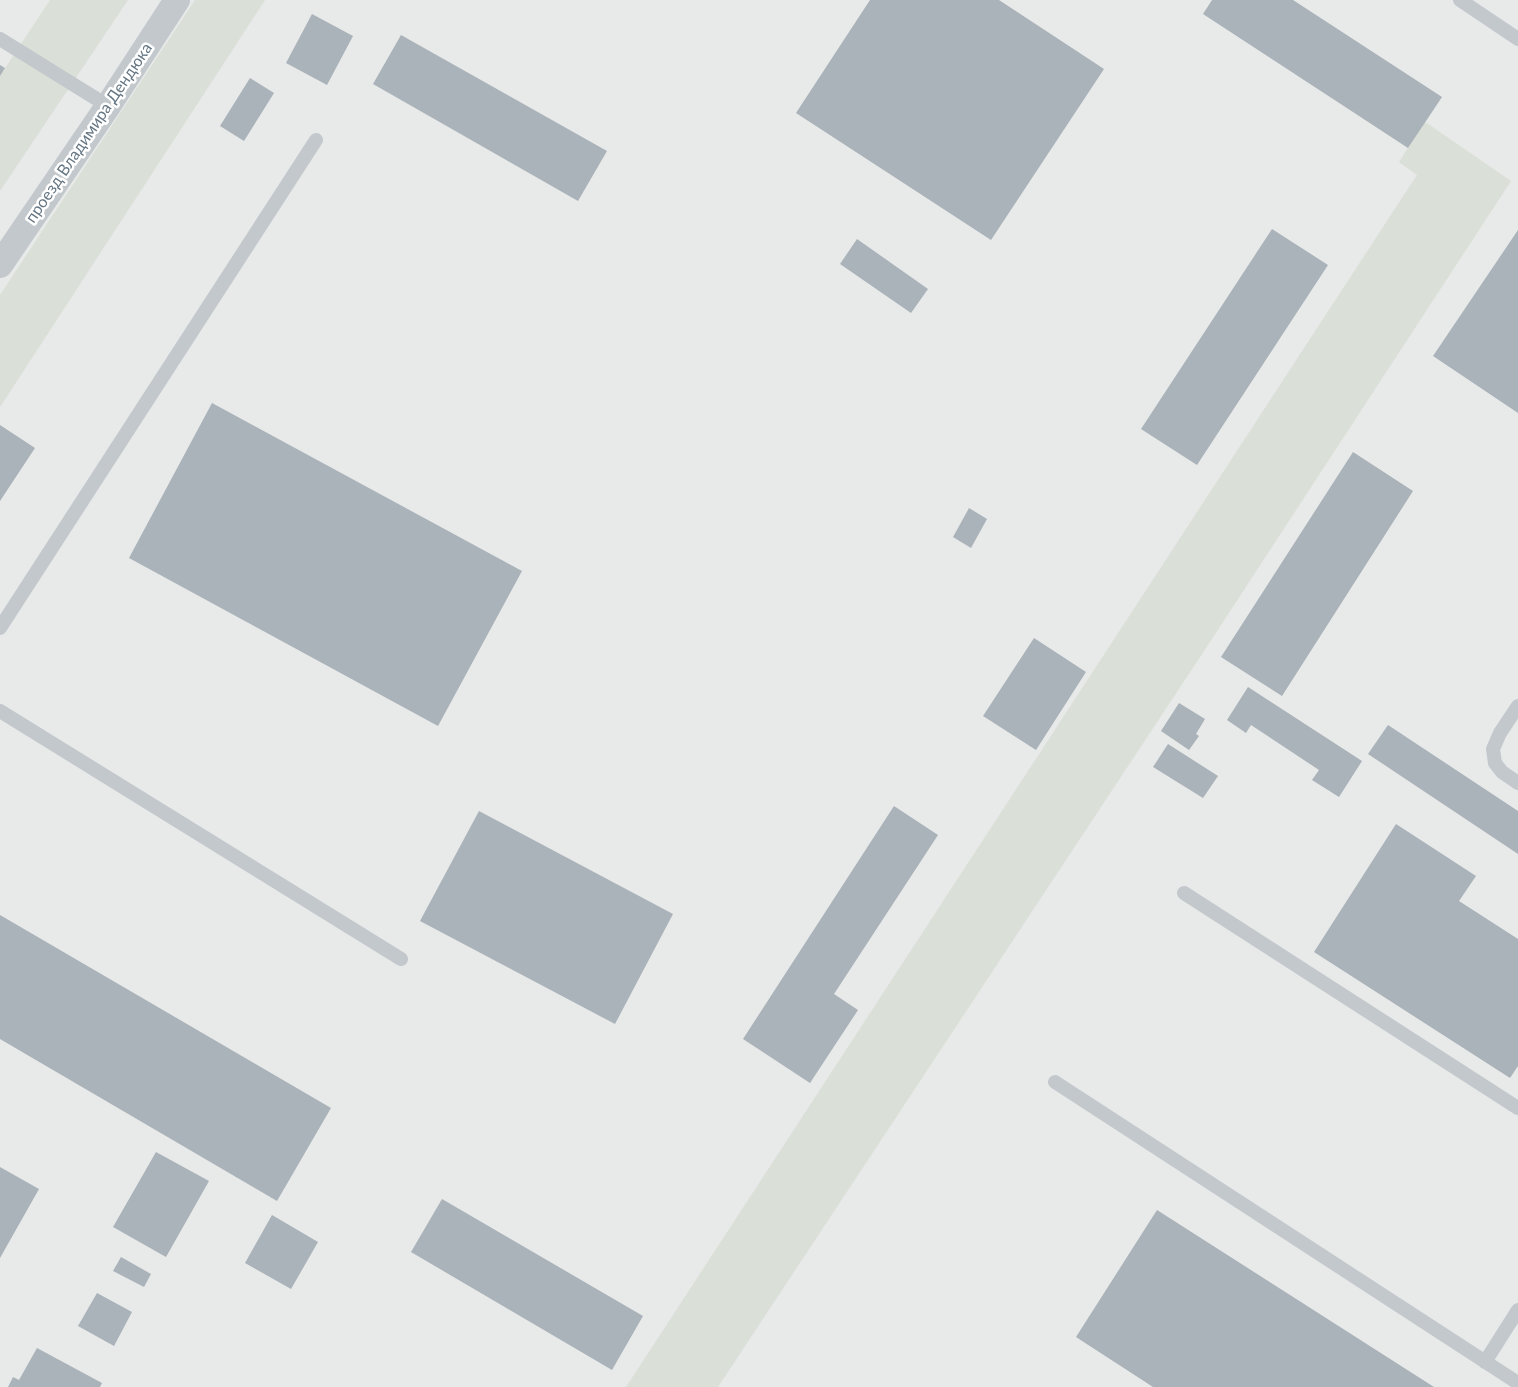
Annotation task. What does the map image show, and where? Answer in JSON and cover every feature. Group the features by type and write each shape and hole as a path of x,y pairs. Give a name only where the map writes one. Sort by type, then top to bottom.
{"street":[{"name":"проезд Владимира Дендюка","path":"0,265 177,0"}],"lane":[{"path":"1460,0 1518,39"},
{"path":"0,39 108,106"},
{"path":"0,628 316,140"},
{"path":"1518,706 1500,733 1493,749 1495,763 1502,772 1518,783"},
{"path":"0,711 401,959"},
{"path":"1184,893 1518,1108"},
{"path":"1055,1082 1518,1383"},
{"path":"1485,1362 1518,1310"}],"shaded area":[{"path":"0,0 1518,0 1518,1387 0,1387"},
{"path":"50,0 128,0 0,191 0,76"},
{"path":"195,0 265,0 0,407 0,295"},
{"path":"1425,122 1511,181 1204,651 718,1387 626,1387 1417,175 1399,162"}],"building":[{"path":"870,0 999,0 1104,69 991,240 796,113"},
{"path":"1212,0 1293,0 1442,97 1408,148 1203,14"},
{"path":"312,14 353,36 327,85 286,63"},
{"path":"401,35 607,151 578,201 373,84"},
{"path":"0,65 5,68 0,76"},
{"path":"250,78 274,93 244,141 220,126"},
{"path":"1272,229 1328,265 1197,465 1141,429"},
{"path":"1518,230 1518,413 1433,356"},
{"path":"857,239 928,289 911,313 840,264"},
{"path":"212,403 522,571 438,726 129,558"},
{"path":"0,425 35,448 0,501"},
{"path":"1353,452 1413,491 1282,696 1221,657"},
{"path":"969,508 987,519 971,548 953,537"},
{"path":"1034,638 1086,672 1036,750 983,716"},
{"path":"1248,687 1362,761 1339,797 1312,780 1319,770 1251,725 1246,733 1227,720"},
{"path":"1179,703 1205,719 1196,734 1199,736 1189,750 1161,731"},
{"path":"1388,725 1518,811 1518,854 1368,754"},
{"path":"1168,744 1218,776 1203,798 1153,767"},
{"path":"894,806 938,835 834,994 858,1010 810,1083 743,1039"},
{"path":"479,811 673,914 615,1024 420,921"},
{"path":"1396,824 1476,876 1459,901 1518,939 1518,1066 1510,1078 1314,952"},
{"path":"0,915 331,1108 277,1201 0,1039"},
{"path":"156,1152 209,1181 166,1257 113,1227"},
{"path":"0,1167 39,1189 0,1258"},
{"path":"442,1199 643,1316 612,1370 411,1252"},
{"path":"1157,1210 1434,1387 1153,1387 1076,1337"},
{"path":"272,1215 318,1242 291,1289 245,1263"},
{"path":"121,1257 151,1274 144,1287 113,1271"},
{"path":"97,1293 132,1312 114,1346 78,1326"},
{"path":"37,1348 102,1383 100,1387 8,1387 13,1377 19,1380"}]}
